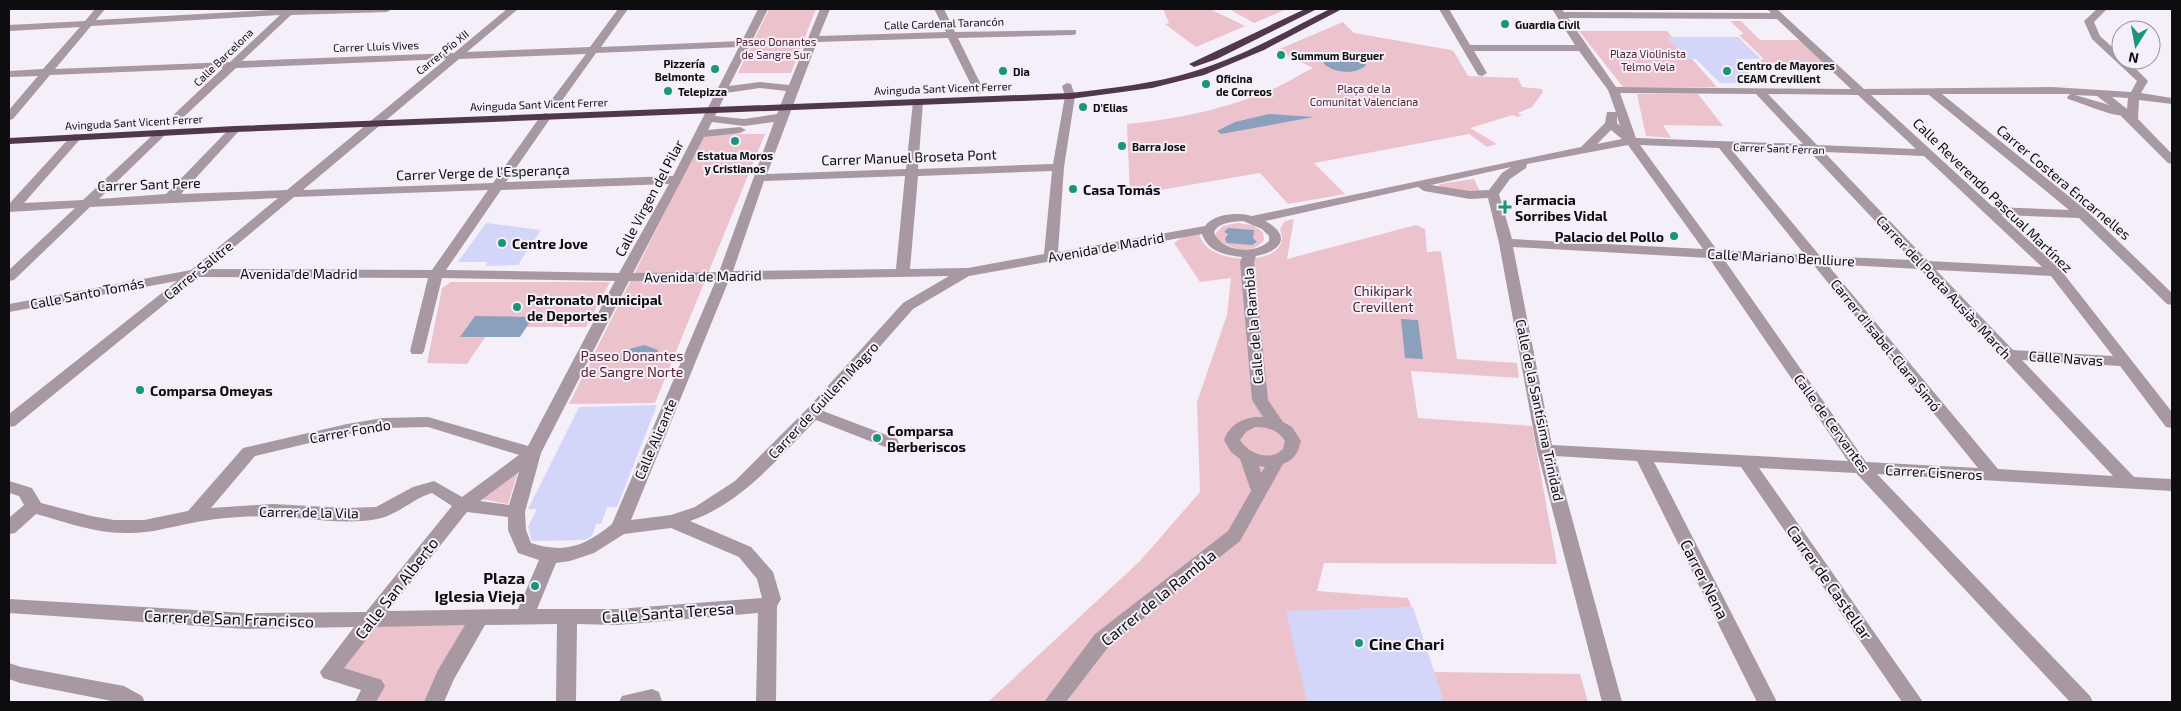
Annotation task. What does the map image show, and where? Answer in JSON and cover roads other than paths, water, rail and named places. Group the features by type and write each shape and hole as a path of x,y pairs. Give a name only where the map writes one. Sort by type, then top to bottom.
{"highway":[{"path":"1069,91 1162,75 1213,57 1312,9"},
{"path":"1069,91 1129,90 1181,79 1226,63 1337,9"},
{"name":"Avinguda Sant Vicent Ferrer","path":"788,103 979,91 1069,91"},
{"name":"Avinguda Sant Vicent Ferrer","path":"9,142 549,112 714,105 918,102 1069,91"},
{"name":"Avinguda Sant Vicent Ferrer","path":"9,132 386,114 549,112"}],"street":[{"path":"9,117 45,72 90,24 100,9"},
{"path":"9,28 290,10 387,9"},
{"name":"Carrer Pío XII","path":"386,114 514,9"},
{"path":"417,351 436,274 622,9"},
{"name":"Calle Virgen del Pilar","path":"533,453 624,277 677,180 763,9"},
{"path":"724,276 825,9"},
{"path":"939,9 979,91"},
{"path":"1444,9 1482,73"},
{"path":"2102,9 2090,21 2096,37 2143,81 2134,96 2132,121"},
{"name":"Calle Barcelona","path":"171,123 290,10"},
{"path":"1559,12 1776,12"},
{"path":"1559,12 1582,48 1613,90 1631,141"},
{"name":"Calle Reverendo Pascual Martínez","path":"1776,12 2055,272 2172,423"},
{"name":"Calle Cardenal Tarancón","path":"815,38 1073,32"},
{"name":"Carrer Lluis Vives","path":"9,74 745,44"},
{"path":"1466,48 1582,48"},
{"path":"729,75 763,79 800,74"},
{"path":"1613,90 1861,92 2052,90 2093,92 2172,101"},
{"path":"1584,150 1611,124 1613,90"},
{"name":"Carrer del Poeta Ausiàs March","path":"1758,90 2130,483"},
{"path":"2052,90 2102,106 2132,121"},
{"path":"1051,256 1058,167 1069,91"},
{"name":"Carrer Costera Encarnelles","path":"1931,91 2082,214 2172,301"},
{"path":"2093,92 2102,106"},
{"path":"2093,92 2122,108 2132,121 2172,160"},
{"path":"903,272 918,102"},
{"path":"714,105 724,122 742,124 765,121 788,103"},
{"name":"Carrer Salitre","path":"9,422 195,273 386,114"},
{"path":"1611,124 1631,141"},
{"path":"170,198 235,129"},
{"name":"Calle Virgen del Pilar","path":"700,134 740,130 777,132"},
{"path":"9,277 161,133"},
{"path":"11,208 76,137"},
{"name":"Carrer Sant Ferran","path":"1528,160 1631,141 1927,153"},
{"name":"Calle de Cervantes","path":"1631,141 1713,254 1861,468 2083,702"},
{"name":"Carrer d'Isabel-Clara Simó","path":"1723,146 1993,475"},
{"path":"1254,219 1528,160"},
{"path":"1493,194 1506,176 1528,160"},
{"name":"Carrer Manuel Broseta Pont","path":"760,178 1058,167"},
{"path":"1475,172 1493,194"},
{"name":"Carrer Verge de l'Esperança","path":"290,194 677,180"},
{"path":"1410,186 1470,195 1493,194"},
{"name":"Carrer Sant Pere","path":"11,208 87,202 290,194"},
{"name":"Calle de la Santísima Trinidad","path":"1493,194 1506,243 1545,450 1612,702"},
{"path":"1990,211 2082,214"},
{"path":"1208,228 1209,240 1214,246 1234,253 1250,253 1265,250 1275,240 1274,234 1270,228 1254,219"},
{"name":"Avenida de Madrid","path":"195,273 624,277 968,272 1208,228 1221,220 1254,219"},
{"name":"Calle Mariano Benlliure","path":"1506,243 2055,272"},
{"name":"Calle de la Rambla","path":"1250,253 1247,262 1260,400 1278,426"},
{"path":"9,260 28,258"},
{"name":"Carrer de Guillem Magro","path":"619,528 672,521 702,511 741,485 813,413 908,306 968,272"},
{"name":"Calle Santo Tomás","path":"9,308 195,273"},
{"name":"Calle Alicante","path":"550,556 575,554 604,541 619,528 724,276"},
{"name":"Calle Navas","path":"2007,354 2125,362"},
{"name":"Calle de la Rambla","path":"1246,424 1260,400"},
{"path":"813,413 891,443"},
{"name":"Carrer Fondo","path":"194,516 249,452 347,429 383,423 428,422 533,453"},
{"path":"1262,422 1278,426 1290,436 1293,447 1290,453 1277,460 1258,461 1248,458 1235,447 1232,440 1234,433 1246,424 1262,422"},
{"name":"Carrer Cisneros","path":"1545,450 2172,485"},
{"path":"524,618 550,556 524,548 517,530 516,512 533,453"},
{"name":"Calle San Alberto","path":"365,702 375,686 330,672 414,563 463,505 533,453"},
{"name":"Carrer Nena","path":"1642,456 1768,702"},
{"path":"1248,458 1259,491"},
{"name":"Carrer de la Rambla","path":"1054,702 1102,640 1234,536 1277,460"},
{"name":"Carrer de Castellar","path":"1746,461 1913,702"},
{"path":"9,487 26,492 31,496 33,507 9,528"},
{"name":"Carrer de la Vila","path":"33,507 100,524 124,527 160,524 194,516 272,510 333,515 378,512 401,504 416,491 434,487 463,505 516,512"},
{"path":"672,521 745,552 766,577 772,598 768,605 766,702"},
{"name":"Calle Santa Teresa","path":"524,618 567,616 617,617 768,605"},
{"name":"Carrer de San Francisco","path":"9,606 245,622 524,618"},
{"path":"566,702 567,616"},
{"path":"434,702 445,676 479,618"},
{"path":"13,677 124,695 135,702"},
{"path":"630,702 652,698 652,702"}],"water":[{"path":"1348,54 1360,58 1366,63 1365,66 1356,71 1345,72 1324,64 1324,61 1334,55"},
{"path":"1269,114 1314,117 1221,134 1217,131 1235,122"},
{"path":"1228,228 1254,230 1253,238 1257,242 1252,245 1227,243 1225,239 1228,234 1224,232"},
{"path":"475,316 533,317 520,337 460,337"},
{"path":"1401,319 1418,320 1423,359 1405,358"},
{"path":"644,345 658,350 657,360 617,360 626,350"}],"place":[{"name":"Guardia Civil","path":"1505,24"},
{"name":"Summum Burguer","path":"1281,55"},
{"name":"Pizzería Belmonte","path":"715,69"},
{"name":"Dia","path":"1003,71"},
{"name":"Centro de Mayores CEAM Crevillent","path":"1727,71"},
{"name":"Oficina de Correos","path":"1206,84"},
{"name":"Telepizza","path":"668,91"},
{"name":"D'Elias","path":"1083,107"},
{"name":"Estatua Moros y Cristianos","path":"735,141"},
{"name":"Barra Jose","path":"1122,146"},
{"name":"Casa Tomás","path":"1073,189"},
{"name":"Farmacia Sorribes Vidal","path":"1505,207"},
{"name":"Palacio del Pollo","path":"1674,236"},
{"name":"Centre Jove","path":"502,243"},
{"name":"Patronato Municipal de Deportes","path":"517,307"},
{"name":"Comparsa Omeyas","path":"140,390"},
{"name":"Comparsa Berberiscos","path":"877,438"},
{"name":"Plaza Iglesia Vieja","path":"535,586"},
{"name":"Cine Chari","path":"1359,643"}],"park label":[{"name":"Paseo Donantes de Sangre Sur","path":"776,47"},
{"name":"Plaza Violinista Telmo Vela","path":"1648,59"},
{"name":"Plaça de la Comunitat Valenciana","path":"1364,94"},
{"name":"Chikipark Crevillent","path":"1383,298"},
{"name":"Paseo Donantes de Sangre Norte","path":"632,364"}]}
